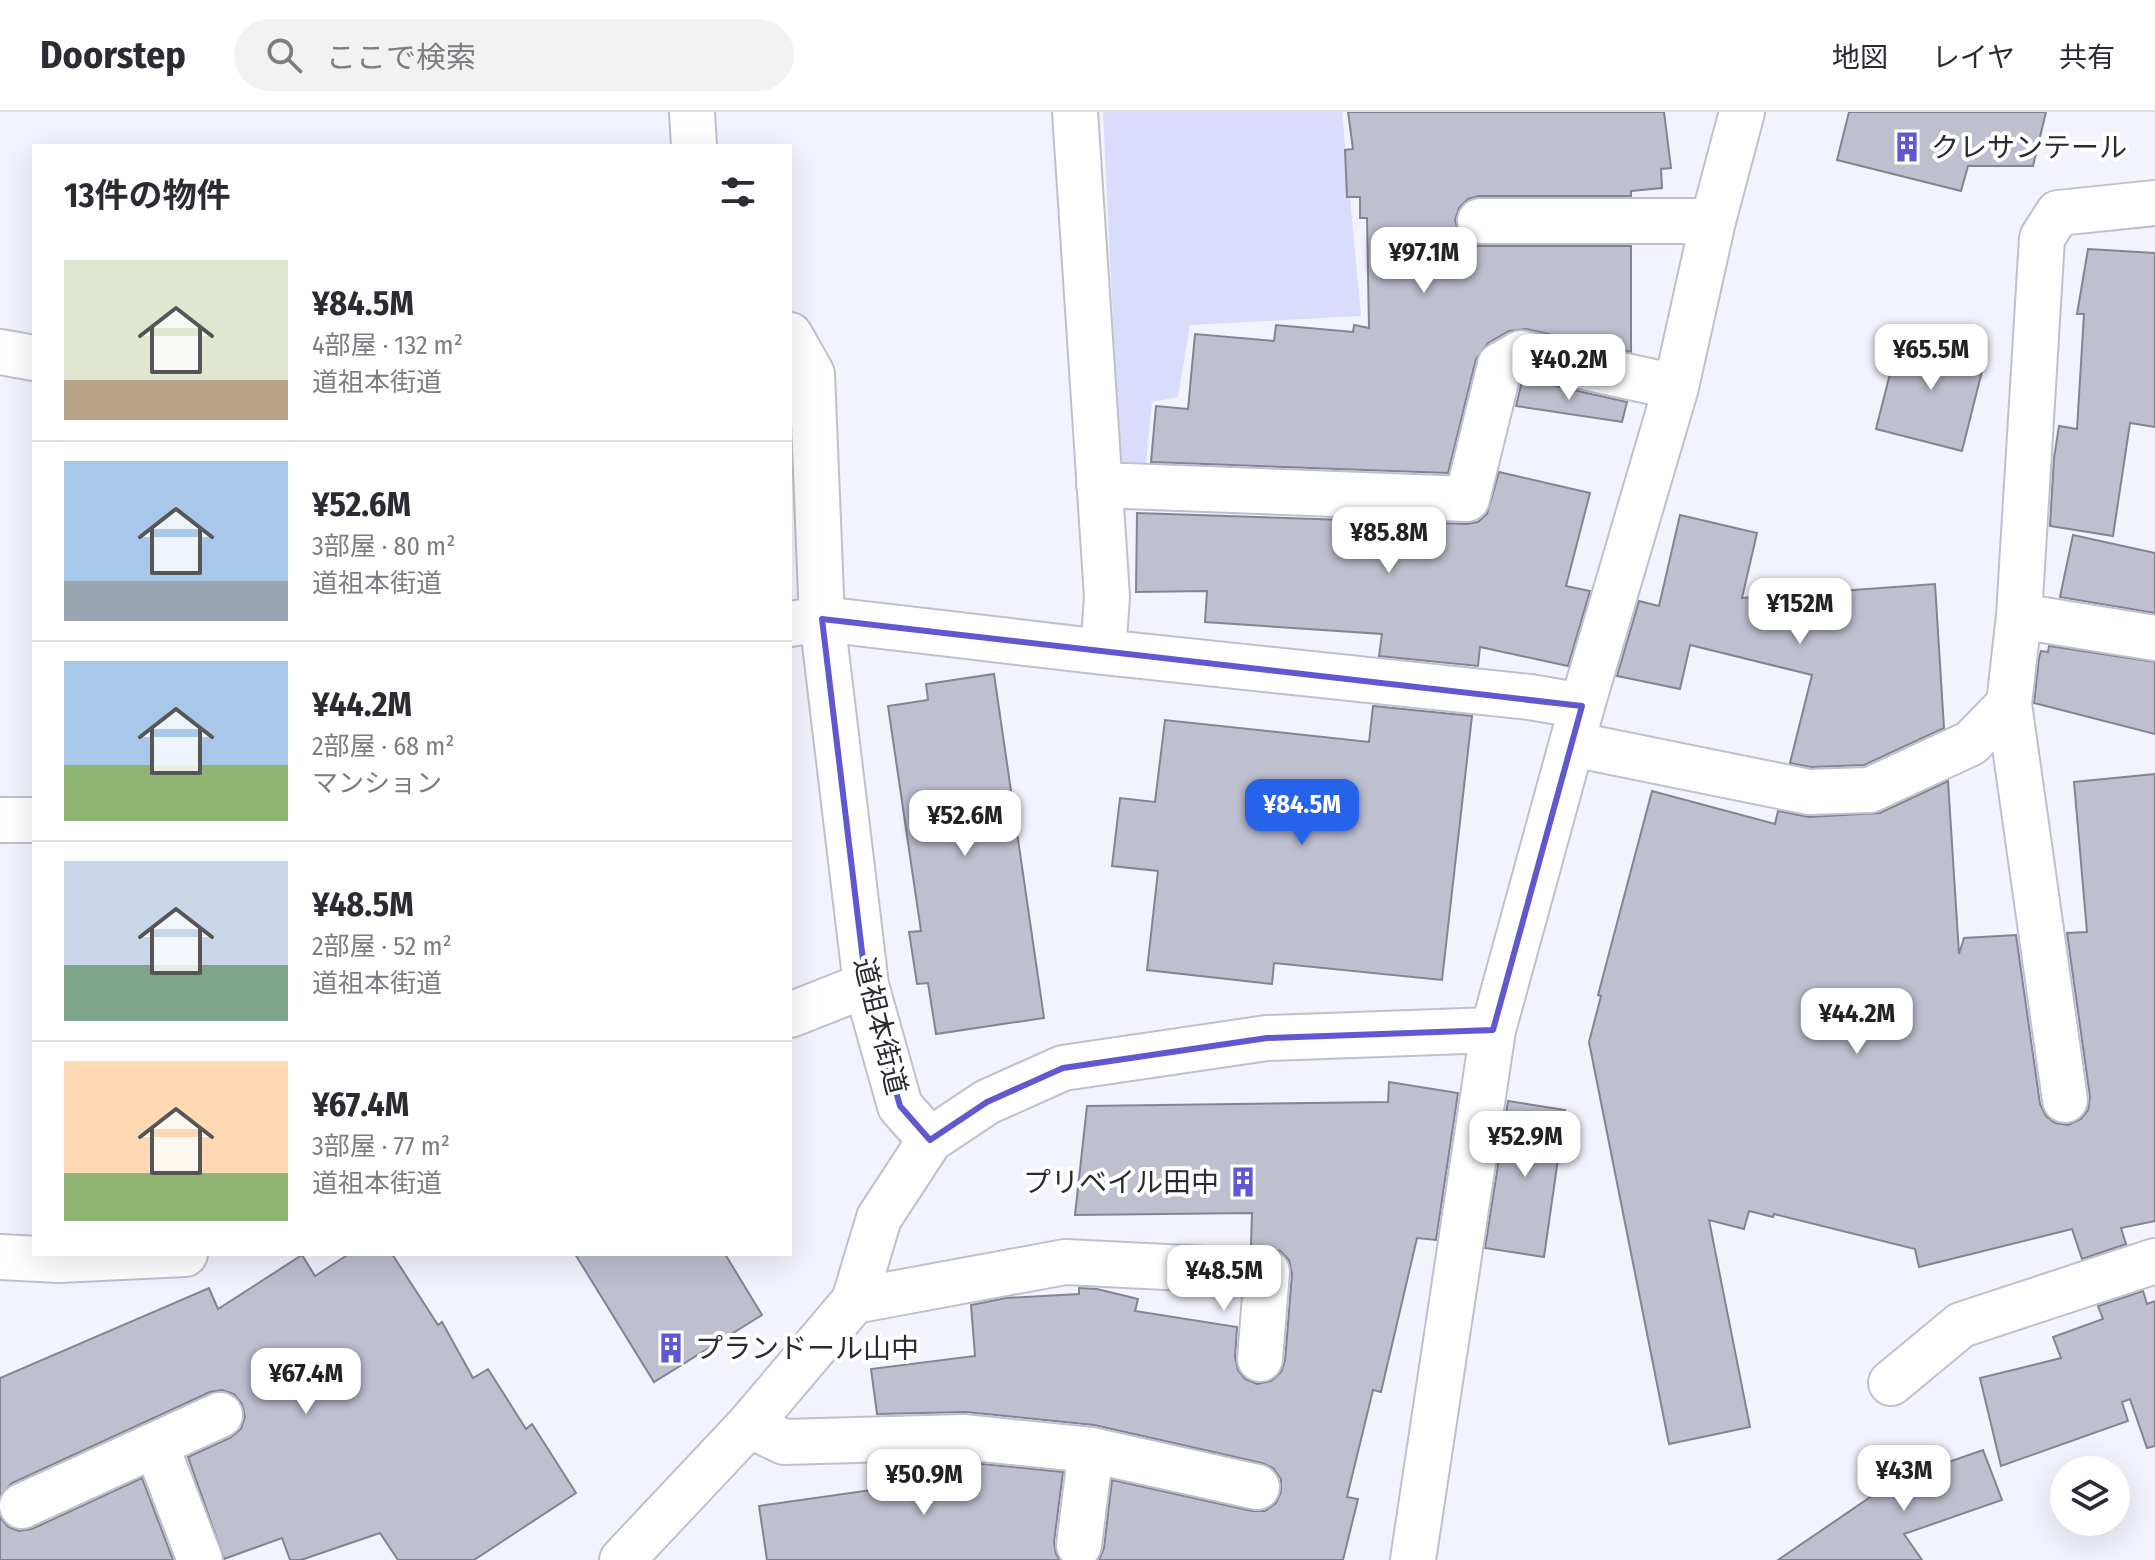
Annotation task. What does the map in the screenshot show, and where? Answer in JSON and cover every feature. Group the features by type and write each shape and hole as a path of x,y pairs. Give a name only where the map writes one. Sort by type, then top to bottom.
{"street":[{"path":"692,112 694,144"},
{"path":"1075,112 1107,597 1103,652"},
{"path":"1413,1560 1493,1030 1577,725 1676,387 1713,221 1742,112"},
{"path":"2065,1100 2009,704 2019,616 2042,238 2058,213 2155,203"},
{"path":"1480,221 1713,221"},
{"name":"道祖本街道","path":"792,339 812,374 806,622 866,985 900,1106 930,1140"},
{"path":"0,352 32,358"},
{"path":"1099,485 1467,499 1500,365 1521,353 1676,387"},
{"path":"2019,616 2155,638"},
{"path":"806,622 1530,697 1577,725 1809,792 1870,790 1971,743 2009,704"},
{"path":"0,820 32,820"},
{"path":"792,1014 866,985"},
{"path":"622,1560 749,1425 854,1301 879,1218 930,1140 987,1102 1063,1068 1267,1038 1493,1030"},
{"path":"0,1257 59,1260 143,1256"},
{"path":"1891,1383 1961,1325 2155,1261"},
{"path":"854,1301 1065,1262 1267,1272 1260,1359"},
{"path":"22,1506 220,1415"},
{"path":"749,1425 784,1442 963,1437 1091,1450 1257,1487"},
{"path":"156,1445 200,1560"},
{"path":"1079,1545 1091,1450"}],"highlighted area":[{"path":"822,619 1582,706 1493,1030 1267,1038 1063,1068 987,1102 930,1140 900,1106 866,985"}],"shaded area":[{"path":"1103,112 1342,112 1361,316 1190,325 1178,397 1152,402 1146,464 1120,465"}],"building":[{"path":"1348,112 1664,112 1671,168 1661,169 1662,188 1631,191 1631,196 1479,196 1468,199 1459,208 1455,220 1459,234 1468,243 1479,246 1631,246 1631,352 1526,329 1509,331 1488,343 1476,359 1448,473 1151,462 1156,406 1188,409 1195,334 1274,341 1276,325 1353,332 1354,325 1369,328 1367,218 1360,218 1360,197 1347,197 1345,150 1353,149"},
{"name":"クレサンテール","path":"1849,112 2046,112 2033,166 1968,166 1961,191 1837,160"},
{"path":"2088,249 2155,253 2155,427 2130,423 2113,536 2050,526 2059,426 2077,429 2084,314 2077,314"},
{"path":"1900,334 1986,355 1962,451 1876,429"},
{"path":"1525,379 1627,402 1622,422 1516,406"},
{"path":"1499,472 1590,493 1566,586 1590,591 1568,666 1480,647 1478,666 1379,656 1382,634 1205,622 1207,591 1136,592 1137,513 1467,524 1478,522 1487,514"},
{"path":"1680,515 1757,533 1742,598 1935,584 1944,728 1864,765 1811,767 1790,763 1812,675 1690,645 1680,689 1617,676 1639,601 1659,606"},
{"path":"2073,535 2155,553 2155,613 2060,597"},
{"path":"2049,646 2155,662 2155,734 2034,703 2039,658 2041,651 2048,652"},
{"path":"994,674 1044,1018 936,1034 928,983 917,984 909,932 921,931 888,706 928,700 926,684"},
{"path":"1373,706 1472,716 1442,980 1274,963 1272,984 1147,970 1158,871 1112,866 1120,798 1155,802 1165,720 1369,742"},
{"path":"2155,774 2155,1221 2121,1228 2126,1244 2082,1259 2072,1229 1919,1267 1915,1249 1774,1214 1773,1217 1749,1211 1744,1229 1709,1220 1750,1427 1669,1444 1589,1042 1601,996 1598,995 1652,791 1775,824 1778,811 1809,817 1880,813 1948,781 1959,954 1964,938 2016,935 2040,1104 2046,1116 2055,1123 2068,1125 2081,1119 2088,1110 2090,1097 2067,933 2087,932 2074,782"},
{"path":"1389,1082 1458,1093 1436,1240 1417,1238 1381,1392 1373,1390 1347,1497 1358,1499 1343,1560 1099,1560 1104,1548 1112,1480 1252,1511 1265,1511 1276,1503 1281,1492 1281,1479 1273,1468 1262,1463 1094,1425 966,1412 877,1414 871,1369 975,1356 971,1305 1006,1298 1079,1294 1079,1288 1138,1299 1135,1311 1237,1327 1235,1357 1238,1370 1245,1379 1257,1384 1271,1381 1281,1372 1285,1361 1292,1274 1289,1260 1280,1251 1251,1246 1252,1213 1075,1215 1087,1106 1388,1102"},
{"path":"1508,1101 1565,1110 1544,1257 1485,1248"},
{"path":"300,1256 315,1276 346,1256 393,1256 438,1325 442,1322 473,1378 488,1369 526,1429 532,1424 576,1493 474,1560 398,1560 380,1533 301,1560 290,1560 282,1538 224,1559 188,1457 230,1438 241,1429 245,1417 242,1404 234,1394 222,1390 210,1392 12,1483 0,1496 0,1378 209,1288 218,1309"},
{"name":"プランドール山中","path":"576,1256 726,1256 762,1315 654,1382"},
{"path":"2143,1291 2147,1304 2155,1301 2155,1446 2147,1448 2130,1399 2122,1402 2128,1421 2001,1466 1980,1378 2061,1358 2053,1337 2103,1319 2098,1306"},
{"path":"1983,1450 2002,1500 1904,1534 1922,1560 1778,1560 1894,1481"},
{"path":"962,1462 1063,1472 1054,1542 1060,1560 767,1560 759,1506 886,1488 883,1464"},
{"path":"142,1478 173,1560 0,1560 0,1517 8,1527 19,1531 32,1529"}],"place":[{"name":"クレサンテール","path":"1907,147"},
{"name":"プリベイル田中","path":"1243,1182"},
{"name":"プランドール山中","path":"671,1348"}]}
